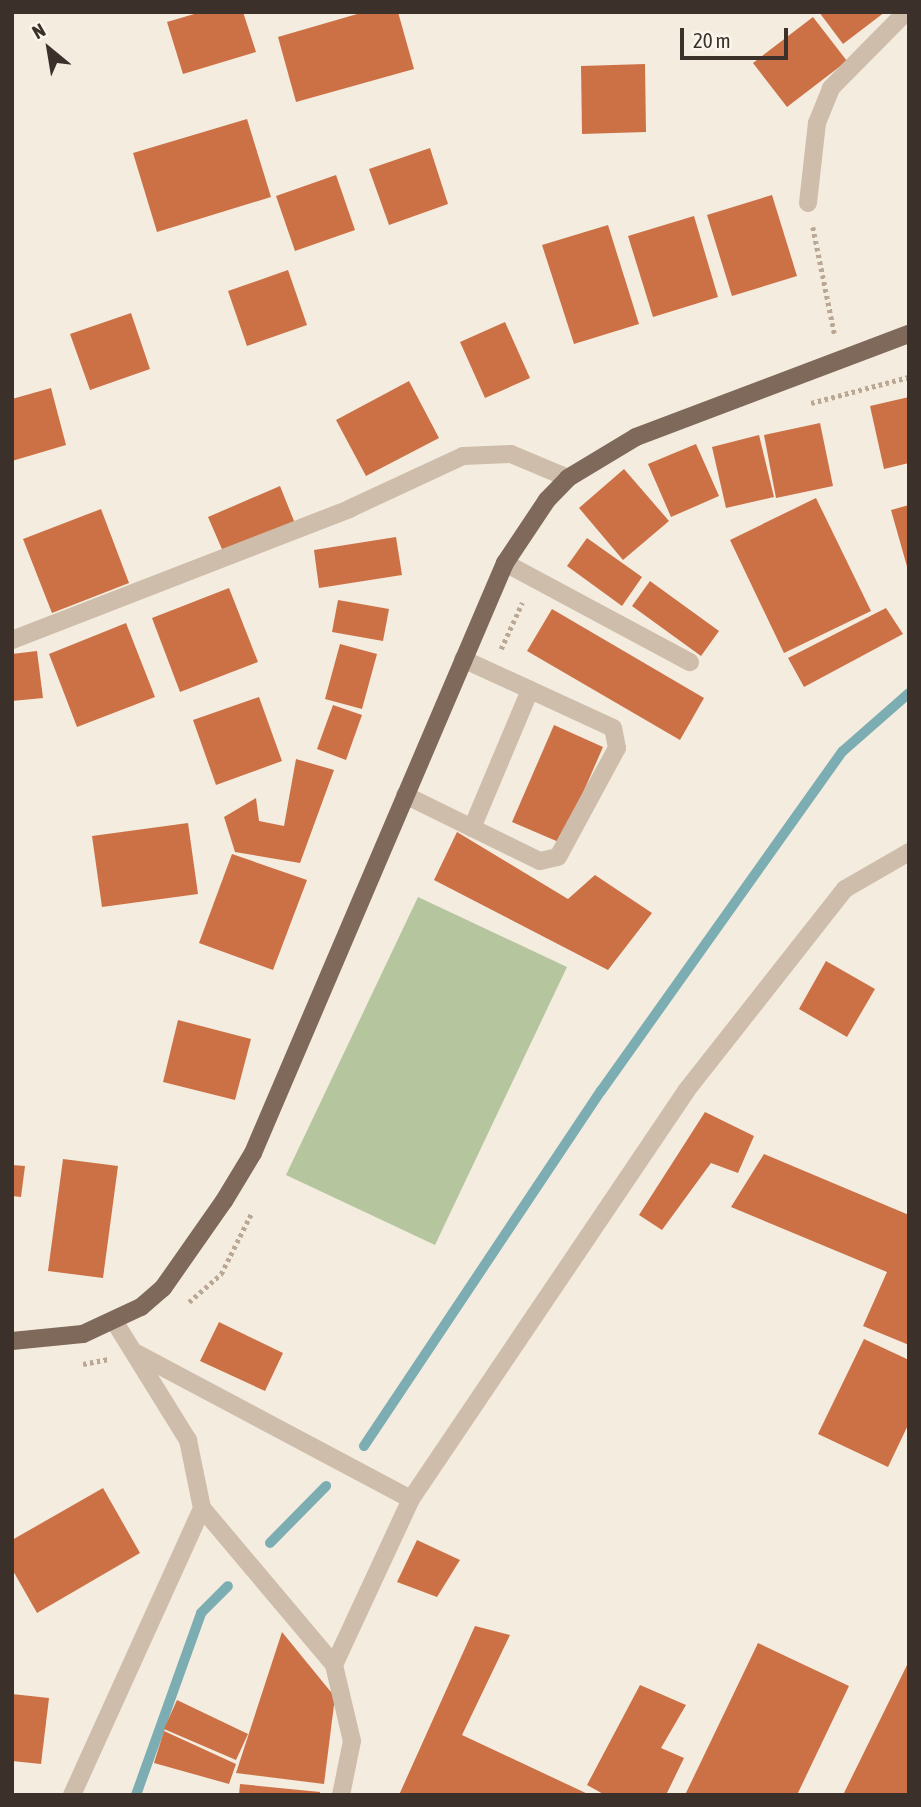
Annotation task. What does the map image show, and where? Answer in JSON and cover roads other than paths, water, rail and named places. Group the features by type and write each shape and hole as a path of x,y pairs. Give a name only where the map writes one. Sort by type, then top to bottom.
{"main road":[{"path":"12,1341 116,1324 163,1288 253,1153 505,563 568,478 636,437 839,357 909,334"}],"street":[{"path":"808,202 817,123 831,88 906,12"},
{"path":"12,640 349,509 463,456 511,454 568,478"},
{"path":"505,563 691,662"},
{"path":"405,795 540,861 558,857 617,748 613,728 463,659"},
{"path":"472,828 530,690"},
{"path":"334,1665 411,1499 686,1091 845,889 909,852"},
{"path":"116,1324 187,1440 202,1508 334,1665 352,1741 341,1795"},
{"path":"133,1352 411,1499"},
{"path":"72,1795 202,1508"}],"waterway":[{"path":"364,1446 601,1091 843,751 909,693"},
{"path":"270,1543 326,1486"},
{"path":"136,1795 201,1613 228,1586"}]}
